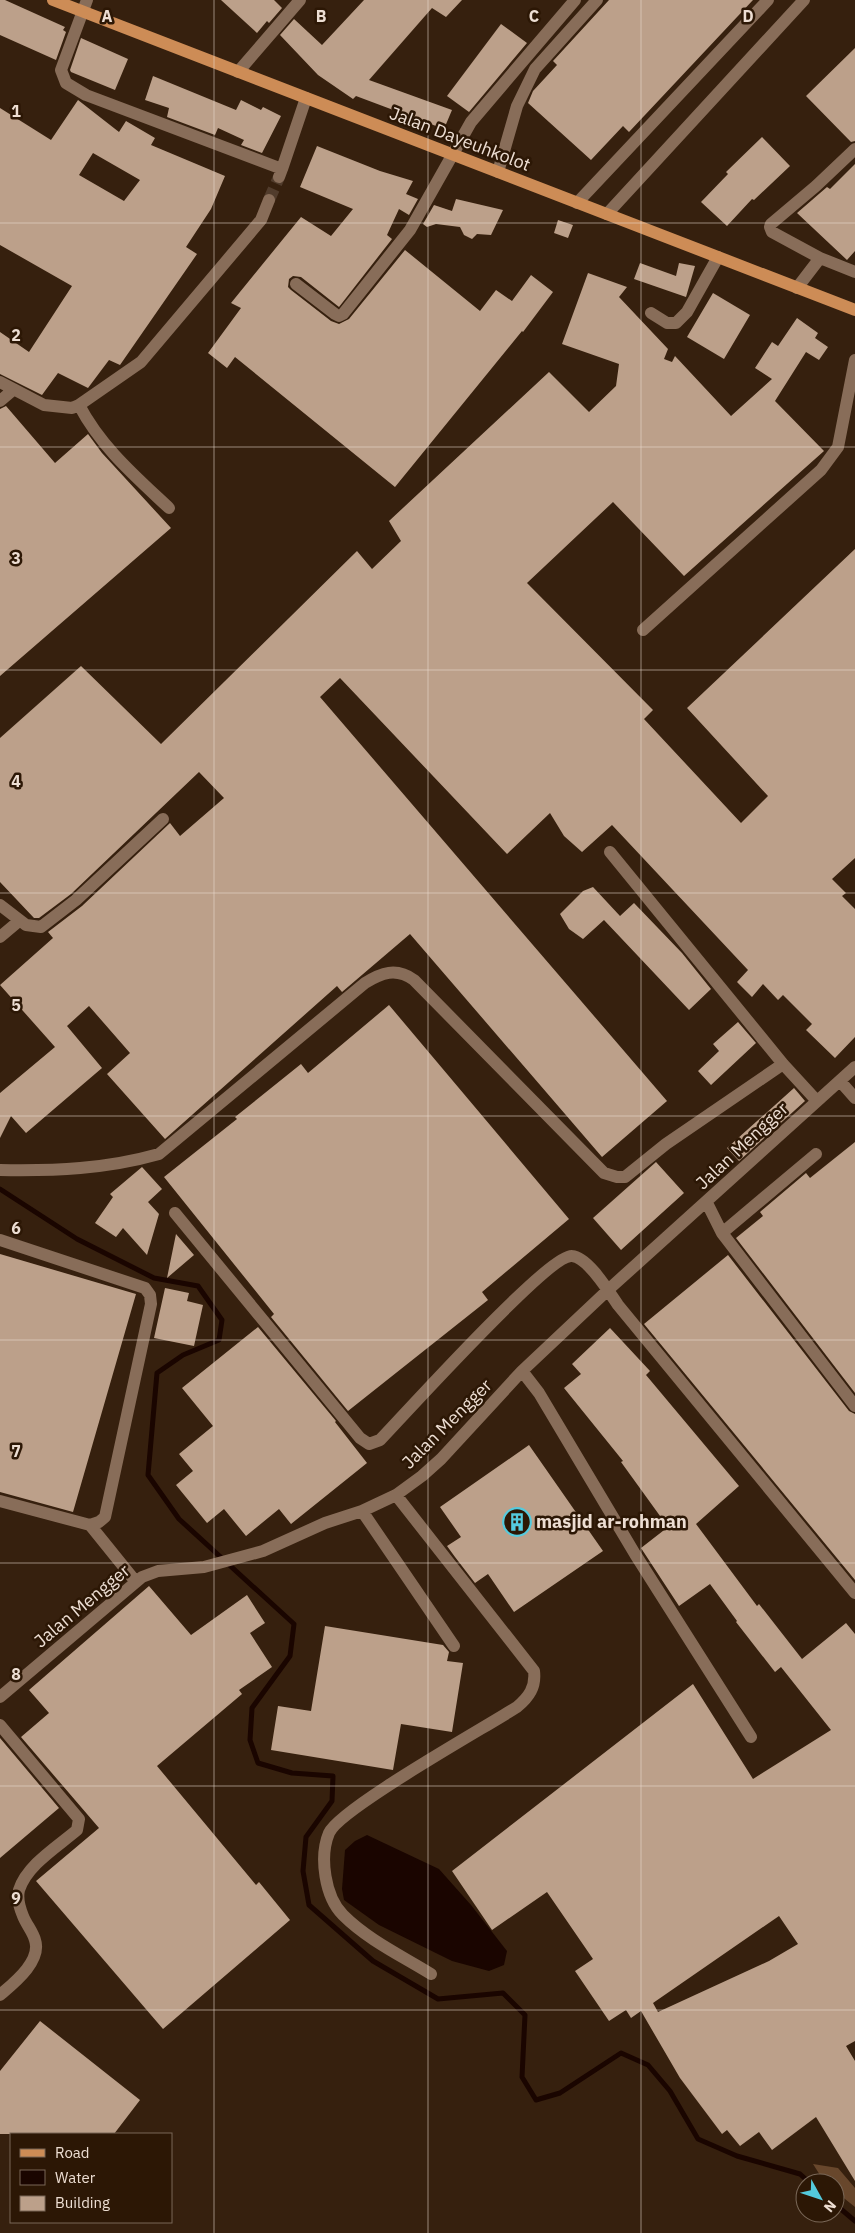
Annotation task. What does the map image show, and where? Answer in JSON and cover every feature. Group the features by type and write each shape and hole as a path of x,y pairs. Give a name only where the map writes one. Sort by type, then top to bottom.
{"main road":[{"name":"Jalan Dayeuhkolot","path":"53,0 85,6 238,72 855,310"}],"street":[{"path":"238,72 300,0"},
{"path":"296,284 335,314 339,316 343,314 410,230 471,122 575,0"},
{"path":"498,172 517,106 535,69 597,0"},
{"path":"577,203 768,0"},
{"path":"607,214 804,0"},
{"path":"85,6 60,70 66,83 86,95 280,173 306,98"},
{"path":"855,149 816,186 771,224 770,227 772,232 820,258 855,272"},
{"path":"0,382 44,405 72,408 80,405 141,362 260,220 270,200"},
{"path":"652,312 667,323 676,323 687,312 718,257"},
{"path":"798,288 820,258"},
{"path":"644,630 821,470 838,447 855,360"},
{"path":"0,401 13,390"},
{"path":"80,405 91,427 117,459 169,508"},
{"path":"0,905 26,925 41,927 76,900 163,820"},
{"path":"610,852 783,1064 817,1101"},
{"path":"0,937 19,921"},
{"path":"0,1170 60,1170 124,1164 159,1154 365,983 378,974 391,972 405,974 414,980 604,1173 616,1177 626,1176 666,1144 783,1064"},
{"name":"Jalan Mengger","path":"0,1697 142,1577 158,1572 204,1567 263,1551 325,1523 362,1511 396,1495 441,1460 522,1371 608,1290 707,1203 855,1067"},
{"path":"840,1081 855,1098"},
{"path":"722,1233 816,1154"},
{"path":"707,1203 722,1233 855,1406"},
{"path":"175,1213 360,1438 369,1444 380,1440 521,1293 554,1264 569,1256 578,1257 593,1271 855,1593"},
{"path":"0,1240 145,1288 150,1295 151,1304 105,1517 99,1522 90,1525 0,1501"},
{"path":"522,1371 539,1393 635,1554 752,1737"},
{"path":"396,1495 534,1671 536,1682 528,1697 518,1707 354,1808 329,1832 325,1855 329,1896 342,1914 362,1931 431,1974"},
{"path":"362,1511 454,1646"},
{"path":"90,1525 136,1582"},
{"path":"0,1725 79,1819 80,1824 77,1830 37,1863 26,1877 19,1891 19,1907 36,1941 35,1956 22,1974 0,1995"}],"shaded area":[{"path":"813,2164 838,2168 842,2173 819,2173"},
{"path":"845,2176 855,2188 855,2207 845,2199"}],"water":[{"path":"367,1835 439,1869 471,1905 507,1951 504,1965 489,1971 452,1961 379,1925 344,1900 342,1889 345,1850 355,1841"}],"building":[{"path":"0,0 5,0 65,27 63,30 66,32 56,60 0,35"},
{"path":"221,0 274,0 282,8 257,33"},
{"path":"364,0 462,0 446,17 432,8 369,80 452,110 444,129 356,96 353,99 318,75 280,35 294,19 322,45"},
{"path":"609,0 753,0 629,132 623,126 591,160 528,103 533,91 557,65 553,61"},
{"path":"501,24 527,43 469,112 447,96"},
{"path":"81,38 128,59 115,90 71,72 70,70"},
{"path":"855,48 855,141 851,142 806,96"},
{"path":"153,76 236,110 241,100 261,110 263,107 281,116 262,153 241,145 244,140 218,128 215,135 167,117 169,108 145,100"},
{"path":"78,100 119,132 126,121 155,138 151,145 225,176 211,209 186,247 197,254 120,365 109,360 88,388 58,373 42,395 0,374 0,332 29,352 72,286 0,245 0,108 51,140","holes":["93,153 140,180 124,201 79,175"]},
{"path":"762,137 790,166 754,200 752,199 727,226 701,202 728,174 726,172"},
{"path":"317,146 380,171 413,181 406,194 418,199 409,215 399,209 387,235 392,239 339,307 301,277 293,276 289,279 288,287 291,290 331,321 339,324 349,319 405,250 480,311 496,290 512,301 531,275 553,292 523,332 395,487 235,357 227,368 208,353 241,308 231,303 301,217 331,236 353,209 300,187"},
{"path":"855,164 855,251 847,260 797,213 827,187 830,189"},
{"path":"456,199 503,210 491,235 477,234 472,239 464,235 460,227 436,224 427,227 423,224 434,205 452,211"},
{"path":"558,220 573,225 568,238 554,233"},
{"path":"640,263 676,276 679,263 695,266 686,297 634,279"},
{"path":"588,273 627,287 619,297 668,349 664,359 672,362 675,356 731,416 772,379 755,368 772,342 778,346 797,318 818,333 815,338 828,347 819,360 806,352 775,401 824,451 684,576 613,502 527,583 653,710 644,719 741,823 768,796 687,708 855,549 855,858 832,879 846,893 842,896 855,909 855,1037 835,1058 806,1030 812,1024 783,995 778,1000 763,984 752,997 737,982 748,970 612,825 582,852 564,836 550,813 507,854 340,678 320,697 667,1101 602,1157 410,934 342,992 337,986 165,1139 107,1074 130,1053 89,1006 67,1026 102,1068 26,1133 11,1116 0,1138 0,1093 55,1047 0,985 53,938 48,932 82,906 170,823 180,836 224,798 199,772 71,894 39,918 34,918 0,882 0,738 81,666 161,744 357,551 372,569 401,541 389,521 549,372 589,412 616,386 619,364 562,344"},
{"path":"713,293 750,315 724,359 687,337"},
{"path":"6,406 55,463 88,434 102,453 171,528 0,676 0,409"},
{"path":"593,887 620,916 634,903 682,953 711,989 689,1010 604,920 583,939 569,929 560,914 583,891"},
{"path":"389,1005 569,1219 482,1292 488,1300 348,1411 271,1317 274,1314 164,1177 237,1119 235,1117 301,1064 308,1073"},
{"path":"738,1022 756,1043 711,1085 698,1071 719,1051 713,1044"},
{"path":"794,1088 805,1101 739,1161 727,1148"},
{"path":"855,1142 855,1393 736,1238 763,1216 760,1212 806,1173 810,1178"},
{"path":"656,1162 684,1193 621,1250 593,1218"},
{"path":"142,1167 162,1189 148,1202 159,1214 147,1255 123,1228 116,1237 95,1223 113,1197 110,1194"},
{"path":"176,1234 194,1255 167,1278"},
{"path":"0,1254 136,1294 73,1512 0,1492"},
{"path":"728,1255 849,1411 855,1414 855,1580 644,1324"},
{"path":"165,1288 189,1293 187,1301 203,1305 194,1346 154,1338"},
{"path":"258,1327 336,1421 367,1463 291,1524 279,1509 246,1536 224,1509 207,1523 176,1485 193,1471 179,1454 213,1426 182,1388"},
{"path":"610,1328 650,1371 646,1375 739,1486 696,1524 757,1606 759,1604 802,1659 846,1623 855,1634 855,2041 846,2046 855,2061 855,2181 816,2117 772,2150 759,2132 740,2146 727,2130 722,2134 680,2078 641,2011 631,2018 626,2010 609,2021 575,1971 593,1959 547,1892 492,1930 452,1871 693,1684 753,1779 831,1730 781,1667 775,1672 736,1622 710,1584 679,1606 641,1548 668,1527 621,1462 623,1461 564,1388 581,1374 572,1364","holes":["779,1916 798,1944 769,1961 658,2012 653,2003"]},
{"name":"masjid ar-rohman","path":"529,1445 603,1551 514,1612 488,1574 475,1583 447,1546 461,1537 440,1507"},
{"path":"149,1586 191,1635 247,1595 265,1623 250,1633 272,1667 239,1690 242,1694 157,1766 256,1885 259,1882 290,1920 163,2029 36,1881 99,1828 21,1737 49,1713 29,1690"},
{"path":"325,1626 443,1645 449,1652 447,1661 463,1663 452,1732 401,1724 393,1770 271,1750 278,1706 311,1711"},
{"path":"0,1738 59,1808 0,1858"},
{"path":"40,2021 140,2100 115,2133 0,2134 0,2071"}],"waterway":[{"path":"0,1189 77,1239 154,1278 198,1286 222,1320 219,1340 183,1355 157,1373 148,1475 179,1519 294,1624 290,1656 252,1708 250,1740 258,1763 292,1773 333,1776 332,1801 306,1837 303,1871 309,1905 373,1961 438,1999 503,1993 525,2015 522,2077 536,2100 560,2093 621,2053 648,2065 670,2091 698,2139 737,2156 796,2173"},
{"path":"845,2212 855,2221"}],"tunnel":[{"path":"269,200 279,177"}],"place":[{"name":"masjid ar-rohman","path":"517,1522"}]}
